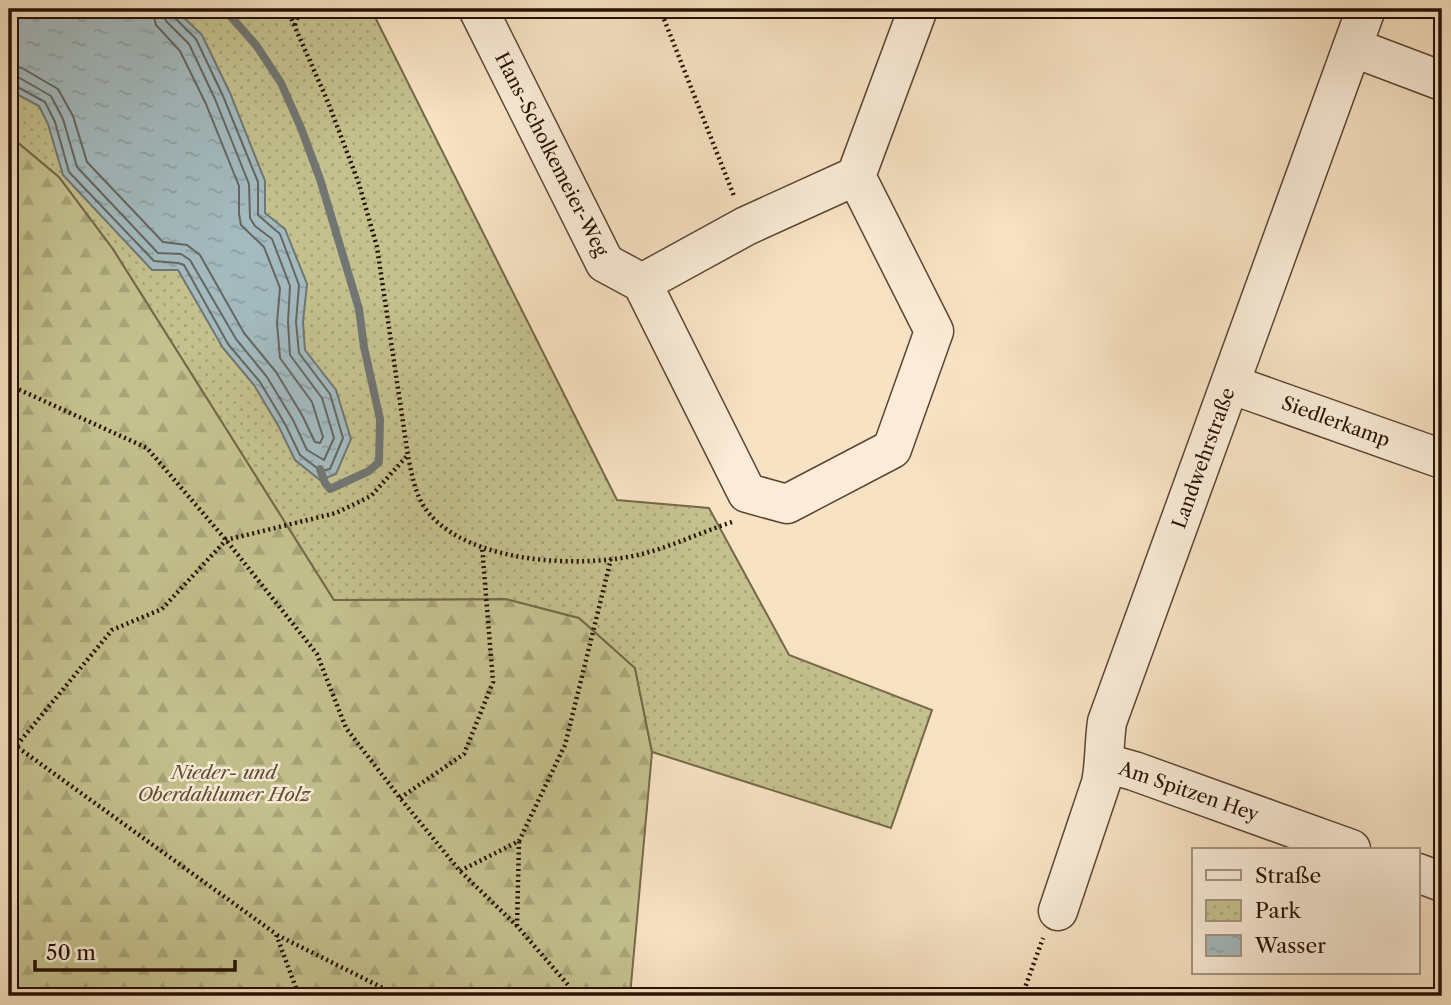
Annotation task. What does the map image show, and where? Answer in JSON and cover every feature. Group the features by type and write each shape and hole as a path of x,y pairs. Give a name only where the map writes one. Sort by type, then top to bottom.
{"street":[{"name":"Hans-Scholkemeier-Weg","path":"478,9 605,263 642,283"},
{"path":"856,176 934,331 892,449 787,504 747,493 642,283 746,226 856,176 918,9"},
{"name":"Landwehrstraße","path":"1058,911 1101,783 1107,722 1366,9"},
{"path":"1352,47 1442,81"},
{"name":"Siedlerkamp","path":"1230,384 1442,459"},
{"name":"Am Spitzen Hey","path":"1105,763 1348,848"},
{"path":"1420,874 1442,882"}],"path":[{"path":"287,9 355,173 377,247 408,456 414,484 428,512 444,527 482,546 536,560 593,562 643,554 739,520"},
{"path":"295,25 300,9"},
{"path":"660,9 746,226"},
{"path":"9,385 147,448 226,540 317,654 346,728 400,798 460,871 517,926 569,986 571,996"},
{"path":"17,745 113,630 162,609 226,540 336,513 371,496 408,456"},
{"path":"400,798 464,754 493,682 482,546"},
{"path":"517,926 519,841 565,746 611,559"},
{"path":"9,741 276,934 399,996"},
{"path":"460,871 519,841"},
{"path":"1022,996 1049,922 1058,911"},
{"path":"276,934 299,996"}],"green space":[{"path":"9,9 371,9 617,500 709,508 789,655 932,710 891,828 652,752 635,668 579,618 506,599 334,600 113,249 59,177 9,135"},
{"name":"Nieder- und Oberdahlumer Holz","path":"9,135 59,177 113,249 334,600 506,599 579,618 635,668 652,752 630,996 9,996"}],"water":[{"path":"9,9 175,9 202,35 230,93 265,181 265,213 285,229 307,284 303,322 305,350 336,390 351,439 336,474 320,480 295,460 254,385 223,348 178,270 152,270 63,175 48,124 39,106 9,90"}],"waterway":[{"path":"224,9 256,45 281,83 320,179 359,309 364,347 380,419 379,462 369,471 330,489 320,469"}]}
